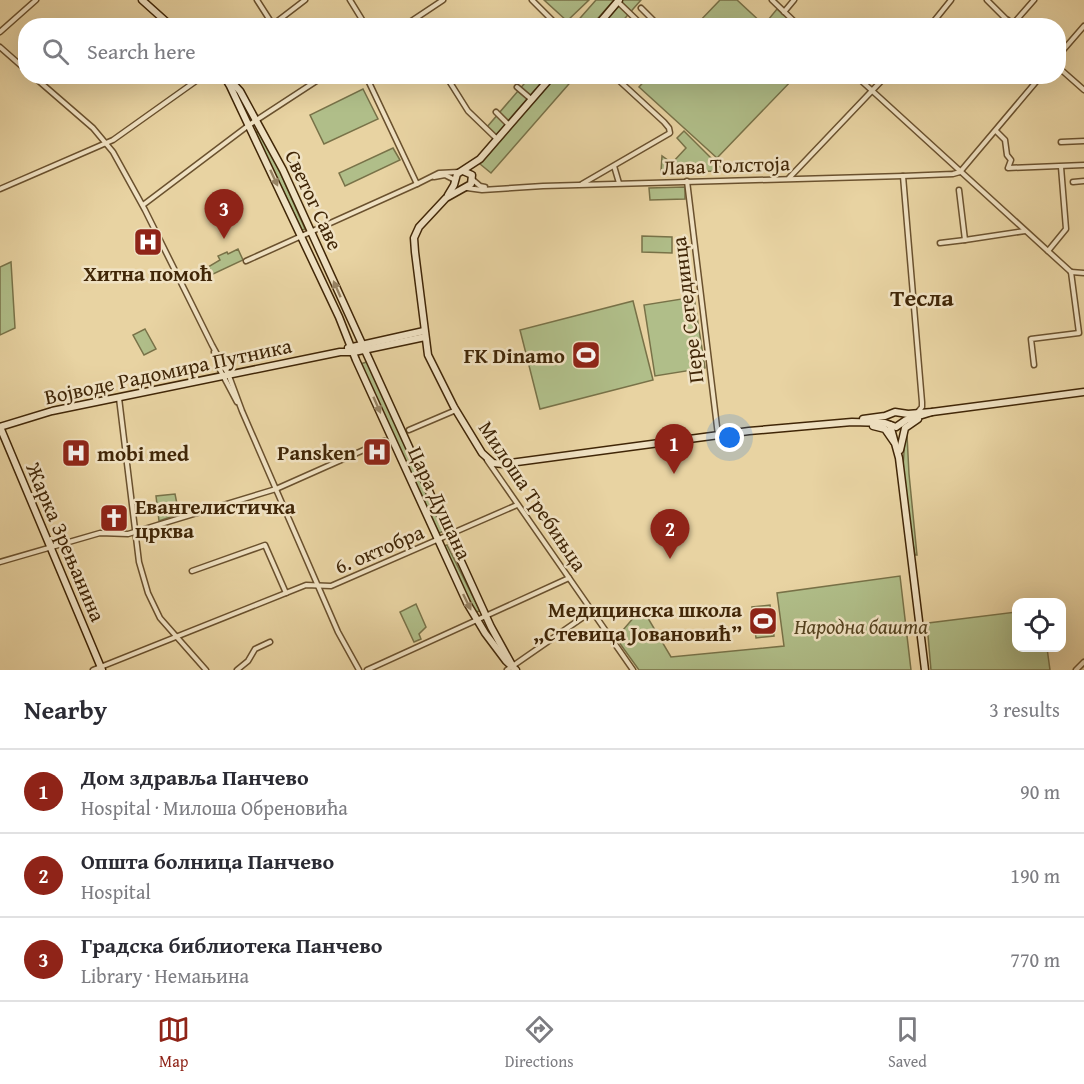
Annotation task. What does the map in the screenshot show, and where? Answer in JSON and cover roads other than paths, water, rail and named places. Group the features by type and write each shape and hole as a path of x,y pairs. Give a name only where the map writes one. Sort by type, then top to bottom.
{"street":[{"path":"0,32 36,0"},
{"path":"142,0 162,18"},
{"path":"256,0 268,18"},
{"path":"281,18 305,0"},
{"path":"350,0 361,18"},
{"path":"419,18 443,0"},
{"path":"532,0 550,18"},
{"path":"772,0 790,18"},
{"path":"784,12 794,0"},
{"path":"936,18 951,0"},
{"path":"987,0 1006,18"},
{"path":"1019,18 1034,0"},
{"path":"604,18 618,1 635,18"},
{"path":"641,8 651,18"},
{"path":"1066,48 1084,26"},
{"path":"0,47 18,63"},
{"path":"1066,73 1084,90"},
{"path":"42,84 107,143 143,205 212,345 356,669"},
{"path":"0,189 107,143 192,84"},
{"name":"Светог Саве","path":"229,84 352,349"},
{"name":"Светог Саве","path":"233,84 240,91 257,120 283,170 364,346"},
{"path":"143,205 249,125 312,84"},
{"path":"370,84 417,184"},
{"path":"451,84 468,111 498,139"},
{"path":"446,198 461,171 480,159 545,84"},
{"path":"580,184 669,134 670,130 664,122 623,84"},
{"path":"864,84 1071,272 1084,273"},
{"path":"789,178 880,84"},
{"path":"960,172 1034,84"},
{"path":"518,87 532,100"},
{"path":"496,112 510,125"},
{"path":"996,130 1006,143 1006,154 1011,160 1008,168 1084,165"},
{"path":"1061,142 1084,141"},
{"path":"446,198 470,185 480,159"},
{"path":"614,166 619,183"},
{"path":"1048,251 1066,229 1061,167"},
{"path":"246,261 442,172 470,173 473,179"},
{"name":"Лава Толстоја","path":"465,188 903,176 960,172"},
{"path":"431,178 445,175 465,188"},
{"path":"903,176 922,402 922,407 916,413"},
{"name":"Лава Толстоја","path":"473,179 480,186 492,188"},
{"name":"Пере Сегединца","path":"687,181 718,435"},
{"path":"1073,182 1084,182"},
{"path":"960,190 965,240"},
{"name":"Милоша Требињца","path":"446,198 419,227 414,238 428,355 456,410 498,477 633,670"},
{"path":"940,243 1025,231"},
{"path":"1034,365 1031,339 1079,333 1071,272"},
{"name":"Војводе Радомира Путника","path":"0,427 52,411 425,334"},
{"name":"Цара Душана","path":"364,346 486,616 515,668"},
{"name":"Цара Душана","path":"352,349 476,620 498,651 515,668"},
{"path":"852,422 894,412 932,412 1084,392"},
{"path":"119,398 139,561 151,602 160,618 206,670"},
{"path":"409,430 456,410"},
{"path":"899,412 903,417 898,447 899,458 925,670"},
{"path":"485,457 493,463 503,464 718,435 852,422 890,424 896,427 932,412"},
{"path":"890,414 888,419 898,447"},
{"path":"898,447 905,428 924,415"},
{"path":"861,422 885,429 898,447"},
{"name":"Жарка Зрењанина","path":"0,427 101,669"},
{"path":"0,562 100,533 118,535 136,532 276,489 384,441"},
{"path":"498,477 503,464"},
{"name":"6. октобра","path":"93,670 101,669 310,584 331,586 517,505"},
{"path":"192,571 265,545 286,593"},
{"path":"367,670 569,578"},
{"path":"507,670 515,668 592,611"},
{"path":"237,670 248,661 255,649 270,642"},
{"path":"1076,670 1084,662"}],"place":[{"name":"Градска библиотека Панчево","path":"224,239"},
{"name":"Хитна помоћ","path":"148,242"},
{"name":"FK Dinamo","path":"586,355"},
{"name":"Pansken","path":"377,452"},
{"name":"mobi med","path":"76,453"},
{"name":"Дом здравља Панчево","path":"674,474"},
{"name":"Евангелистичка црква","path":"114,518"},
{"name":"Општа болница Панчево","path":"670,559"},
{"name":"Медицинска школа „Стевица Јовановић”","path":"763,621"}],"district":[{"name":"Тесла","path":"922,297"}],"park label":[{"name":"Народна башта","path":"861,626"}]}
